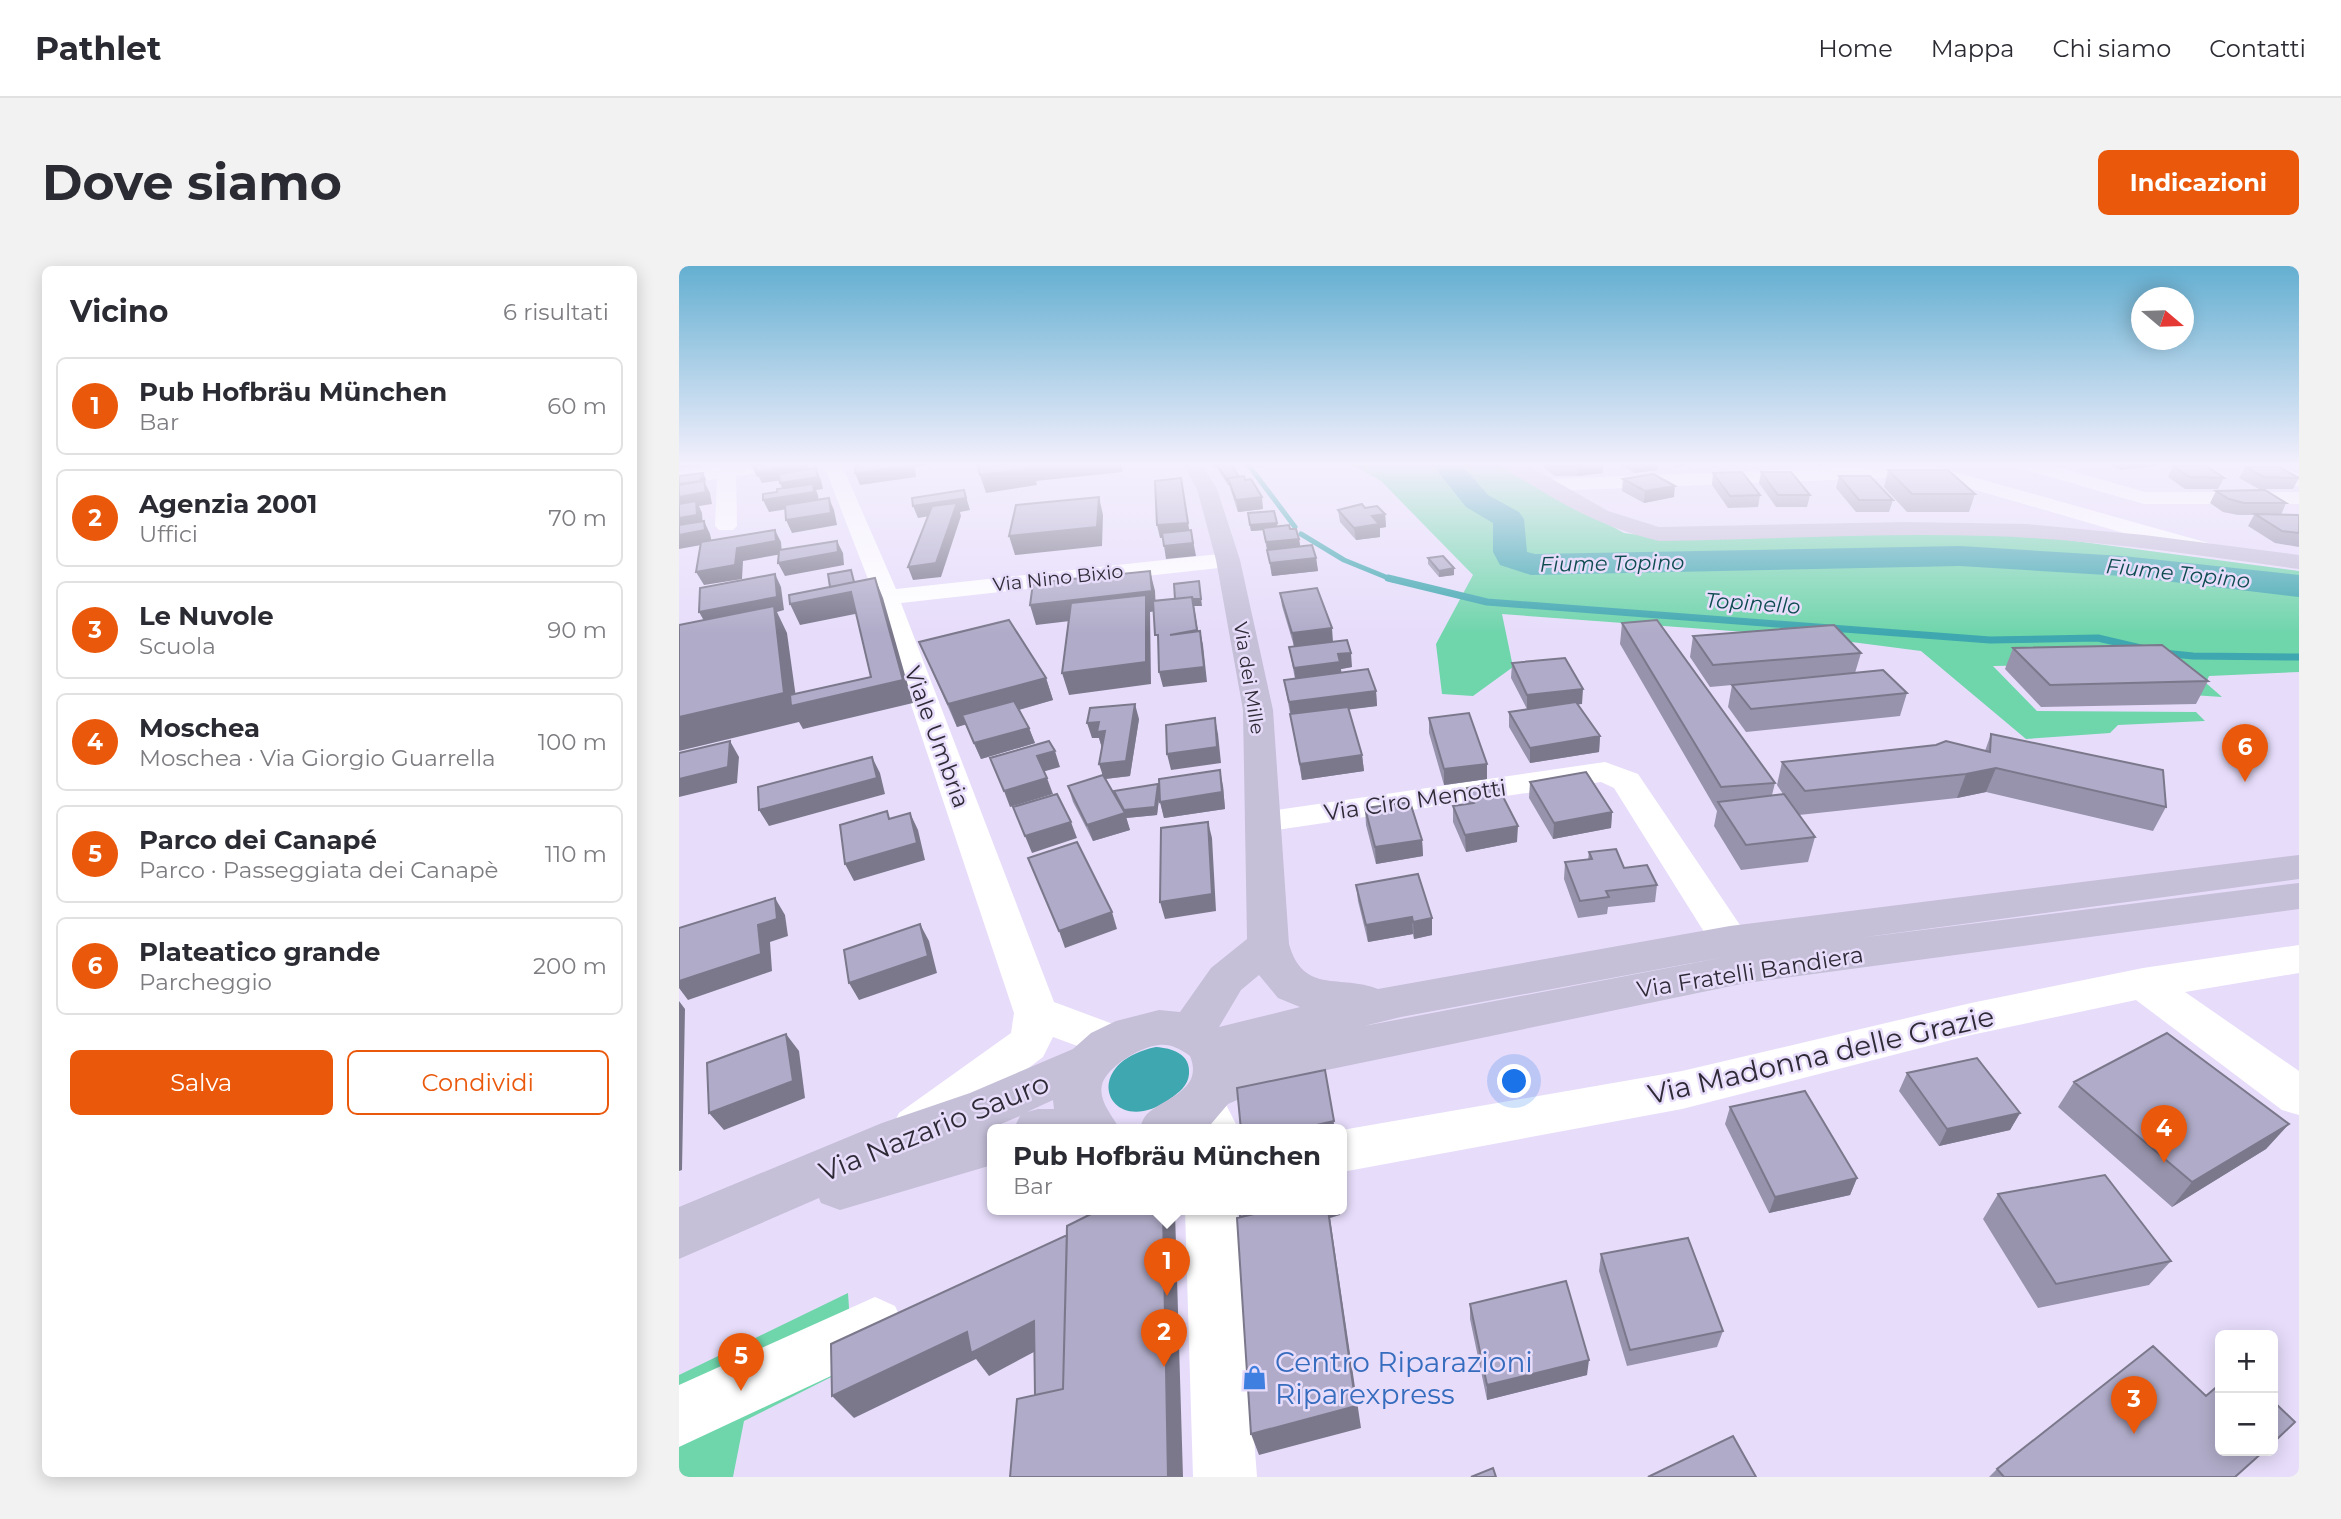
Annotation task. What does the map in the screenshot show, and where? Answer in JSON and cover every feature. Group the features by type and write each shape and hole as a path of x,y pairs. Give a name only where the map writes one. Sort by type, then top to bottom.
{"main road":[{"name":"Via dei Mille","path":"1216,520 1228,560 1258,710 1268,944 1277,971 1300,990 1334,1000 1401,1000"},
{"path":"1605,520 1632,530 1660,534 1826,529 1990,529 2299,562"},
{"name":"Via Fratelli Bandiera","path":"1205,1080 1401,1000 1730,941 2299,867"},
{"name":"Via Fratelli Bandiera","path":"1205,1080 1279,1061 1746,968 2299,896"},
{"path":"1175,1124 1183,1120 1205,1080 1226,979 1268,944"},
{"name":"Via Nazario Sauro","path":"691,1228 900,1138 985,1109 1154,1028 1205,1080"},
{"path":"1089,1124 1080,1115 1075,1093 1079,1078 1101,1052"},
{"name":"Via Nazario Sauro","path":"691,1228 987,1144"}],"street":[{"path":"726,520 726,526"},
{"name":"Viale Umbria","path":"855,520 887,597 1035,1013"},
{"path":"2101,520 2204,550"},
{"name":"Via Nino Bixio","path":"887,597 1228,560"},
{"name":"Via Ciro Menotti","path":"1263,822 1605,772 1626,781 1730,941"},
{"name":"Via Madonna delle Grazie","path":"1347,1150 1682,1090 1971,1018 2143,983 2299,959"},
{"path":"2143,983 2299,1096"},
{"path":"1035,1013 1101,1052"},
{"path":"900,1138 1027,1045 1035,1030 1035,1013"},
{"path":"1211,1215 1225,1477"},
{"path":"679,1416 924,1304"}],"shaded area":[{"path":"1419,520 1600,520 1624,533 1678,540 1896,532 2038,536 2299,571 2299,672 2209,676 2206,683 2222,697 2192,695 2156,663 1993,666 2037,711 2196,712 2205,721 2118,725 2110,733 2026,739 1921,651 1813,637 1502,614 1513,667 1473,696 1442,694 1436,644 1473,575"},
{"path":"1156,1047 1174,1051 1184,1057 1189,1067 1185,1085 1170,1099 1149,1110 1131,1111 1118,1106 1110,1096 1109,1082 1116,1068 1131,1056"},
{"path":"848,1293 853,1366 744,1421 733,1477 679,1477 679,1375"}],"building":[{"path":"927,520 951,520 936,563 908,567"},
{"path":"1013,520 1097,520 1097,527 1009,536"},
{"path":"1157,520 1187,520 1188,523 1157,525"},
{"path":"1249,520 1276,520 1277,523 1250,525"},
{"path":"1346,520 1375,520 1379,524 1354,528"},
{"path":"2264,520 2299,520 2299,533 2282,531"},
{"path":"704,521 705,530 679,535 679,525"},
{"path":"1289,525 1290,529 1296,529 1299,539 1266,542 1263,528"},
{"path":"775,530 776,541 737,548 735,565 696,572 701,542"},
{"path":"1191,530 1193,543 1164,546 1162,533"},
{"path":"837,541 838,552 778,563 779,550"},
{"path":"1312,545 1316,558 1270,563 1267,550"},
{"path":"1443,556 1454,568 1439,571 1428,558"},
{"path":"851,570 854,582 830,587 828,574"},
{"path":"1150,571 1152,591 1030,605 1033,583"},
{"path":"775,574 777,597 699,612 700,588"},
{"path":"875,578 903,680 791,706 790,695 871,677 851,592 790,604 789,595"},
{"path":"1199,581 1201,599 1175,599 1174,584"},
{"path":"1317,588 1332,628 1292,633 1280,593"},
{"path":"1146,595 1146,662 1062,673 1071,603"},
{"path":"1192,597 1197,630 1170,635 1200,631 1204,667 1159,672 1158,635 1155,635 1153,601"},
{"path":"774,606 784,693 679,717 679,625"},
{"path":"1009,620 1046,678 948,704 919,642"},
{"path":"1657,620 1775,783 1721,787 1622,623"},
{"path":"1834,625 1861,653 1713,665 1693,636"},
{"path":"1347,640 1351,653 1338,654 1340,662 1294,668 1289,647"},
{"path":"2162,645 2208,681 2050,685 2013,648"},
{"path":"1565,658 1583,689 1527,695 1512,663"},
{"path":"1368,669 1376,691 1289,702 1284,680"},
{"path":"1883,670 1907,693 1751,709 1732,685"},
{"path":"1014,701 1029,728 974,743 962,715"},
{"path":"1576,702 1600,736 1530,748 1509,712"},
{"path":"1135,704 1126,761 1099,764 1105,731 1097,732 1099,722 1087,723 1090,708"},
{"path":"1348,707 1362,755 1300,764 1290,714"},
{"path":"1469,713 1487,764 1444,769 1429,718"},
{"path":"1215,718 1217,747 1167,754 1166,725"},
{"path":"1991,734 2163,770 2166,807 1996,768 1966,774 1805,791 1782,762 1936,745 1946,741 1990,752"},
{"path":"730,741 728,767 679,779 679,753"},
{"path":"1049,741 1055,751 1037,756 1047,778 1004,791 990,758"},
{"path":"872,757 877,778 759,810 758,787"},
{"path":"1220,770 1222,792 1160,802 1159,779"},
{"path":"1586,772 1612,812 1554,823 1530,782"},
{"path":"1103,775 1125,813 1087,825 1068,786"},
{"path":"1496,783 1518,826 1465,835 1453,806 1474,803 1467,788"},
{"path":"1158,784 1155,807 1124,810 1114,791"},
{"path":"1057,794 1071,822 1025,836 1013,807"},
{"path":"1784,794 1815,837 1746,845 1718,802"},
{"path":"1410,802 1422,840 1375,847 1365,808"},
{"path":"887,811 889,819 910,813 917,843 845,864 840,825"},
{"path":"1208,822 1212,894 1160,902 1161,828"},
{"path":"1077,842 1112,912 1059,931 1028,858"},
{"path":"1616,849 1624,868 1647,865 1657,885 1606,891 1609,897 1580,901 1565,862 1592,859 1589,852"},
{"path":"1418,874 1432,918 1413,922 1412,917 1366,925 1356,885"},
{"path":"775,898 777,919 758,925 761,954 679,981 679,928"},
{"path":"920,924 928,956 849,983 844,950"},
{"path":"2167,1033 2289,1124 2192,1182 2074,1082"},
{"path":"786,1034 793,1081 709,1113 707,1063"},
{"path":"1977,1058 2020,1113 1947,1129 1907,1073"},
{"path":"1325,1070 1334,1121 1321,1124 1240,1124 1237,1088"},
{"path":"1805,1091 1857,1178 1775,1197 1730,1107"},
{"path":"2105,1175 2171,1261 2056,1284 1998,1194"},
{"path":"1089,1215 1163,1215 1168,1477 1010,1477 1017,1399 1063,1389 1067,1226"},
{"path":"1250,1215 1329,1215 1356,1406 1251,1434 1237,1218"},
{"path":"1067,1235 1063,1389 1035,1395 1034,1321 971,1353 967,1332 832,1396 831,1344"},
{"path":"1688,1238 1723,1331 1630,1350 1601,1254"},
{"path":"1566,1281 1589,1360 1487,1385 1470,1304"},
{"path":"2153,1346 2206,1396 2215,1388 2215,1456 2258,1456 2235,1477 2004,1477 1997,1469"},
{"path":"2278,1406 2295,1422 2278,1438"},
{"path":"1733,1436 1756,1477 1648,1477"},
{"path":"1493,1468 1496,1477 1471,1477"}],"waterway":[{"name":"Topinello","path":"1289,520 1295,527"},
{"name":"Fiume Topino","path":"1508,520 1512,558 1531,565 1960,556 2123,566 2299,586"},
{"name":"Topinello","path":"1301,534 1344,560 1388,578"},
{"name":"Topinello","path":"1388,578 1487,602 1990,640 2098,638 2145,649"},
{"name":"Topinello","path":"1388,578 1393,580"},
{"name":"Topinello","path":"2163,653 2193,656 2299,657"}],"place":[{"name":"Plateatico grande","path":"2245,782"},
{"name":"Moschea","path":"2164,1163"},
{"name":"Pub Hofbräu München","path":"1167,1296"},
{"name":"Agenzia 2001","path":"1164,1367"},
{"name":"Centro Riparazioni Riparexpress","path":"1255,1378"},
{"name":"Parco dei Canapé","path":"741,1391"},
{"name":"Le Nuvole","path":"2134,1434"}]}
